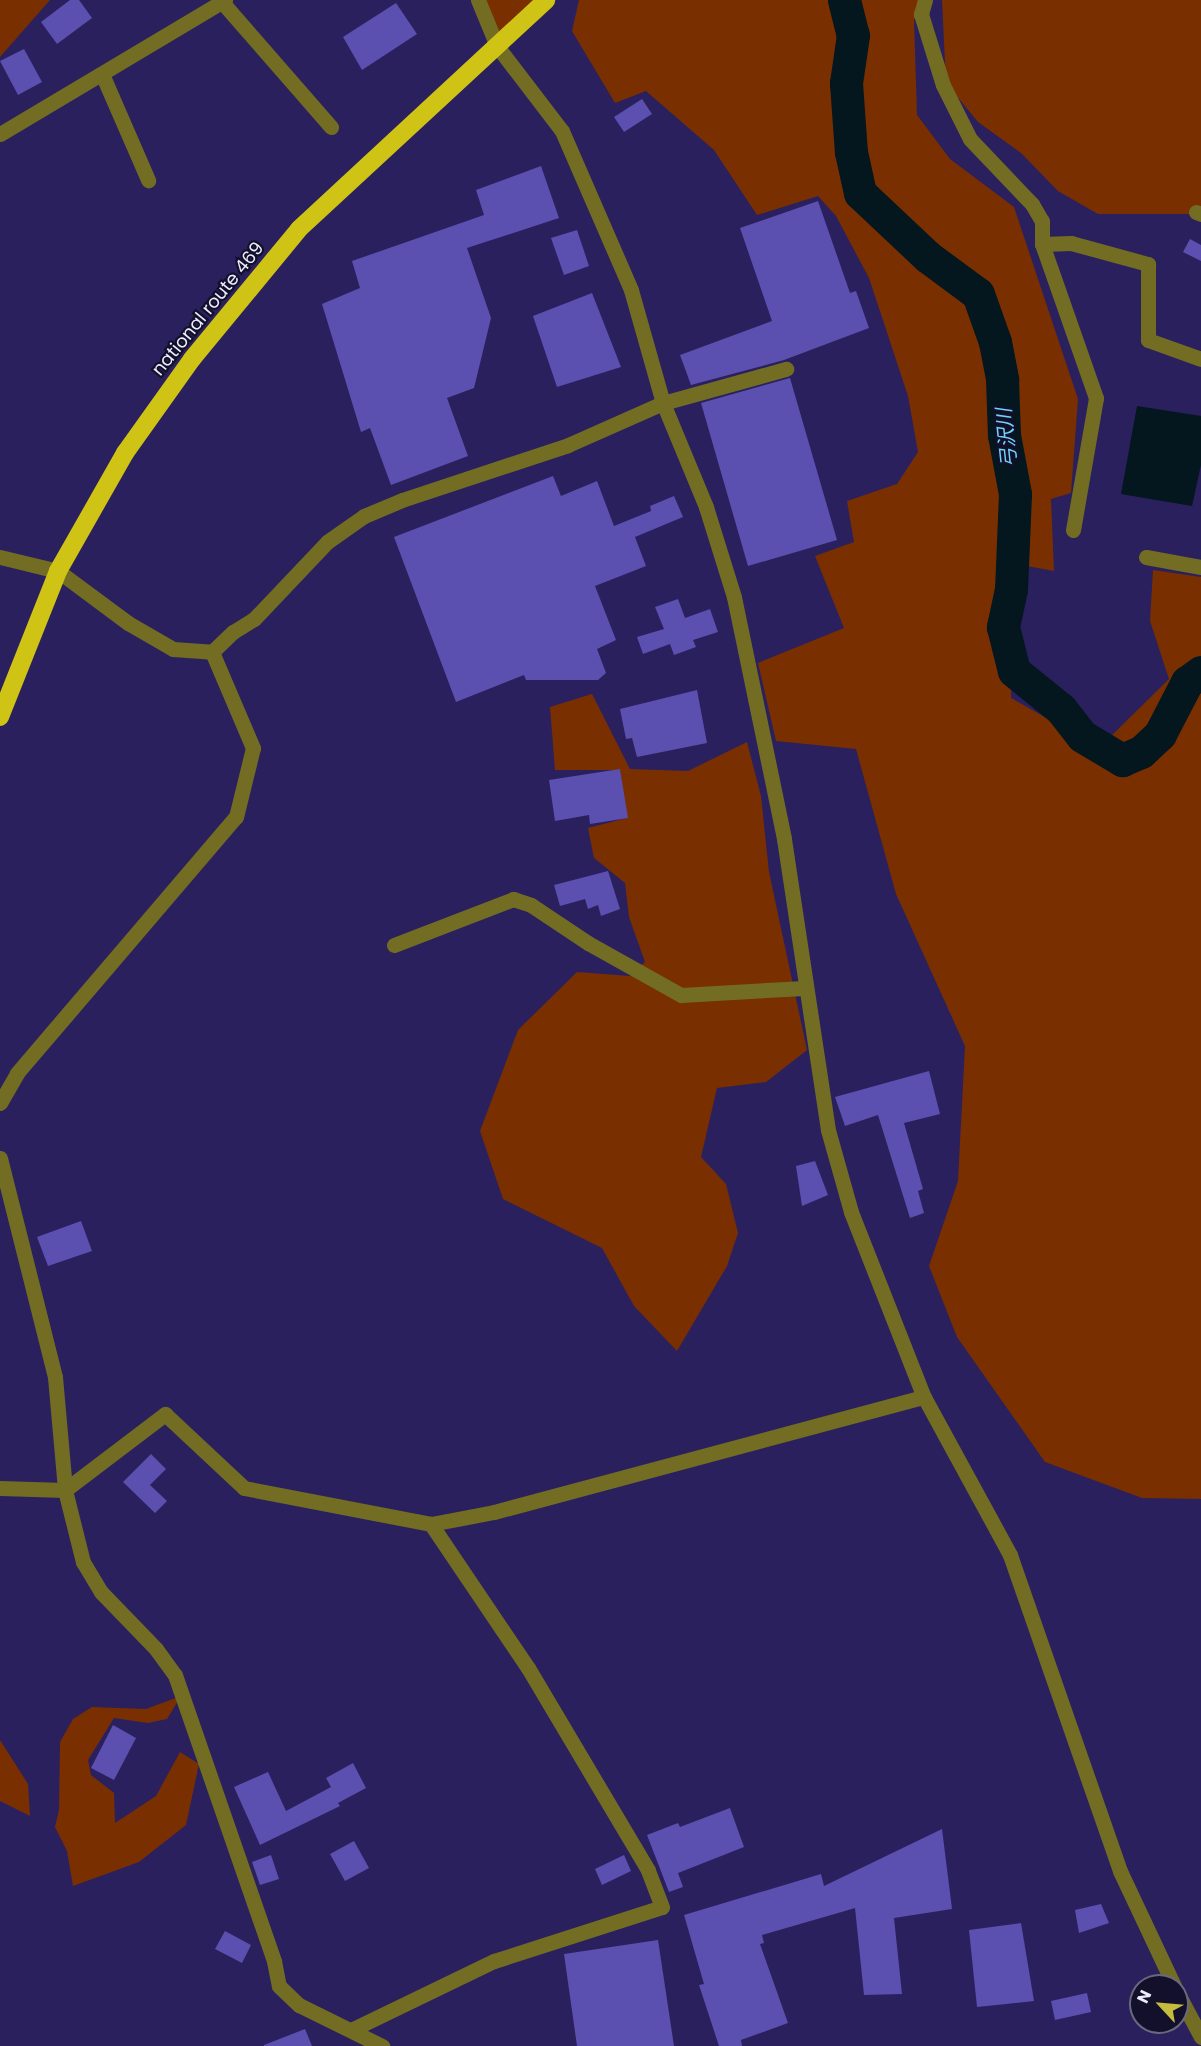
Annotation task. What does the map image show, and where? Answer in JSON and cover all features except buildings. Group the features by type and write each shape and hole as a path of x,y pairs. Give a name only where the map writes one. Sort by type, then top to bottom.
{"highway":[{"name":"national route 469","path":"0,717 58,571 124,453 192,359 299,229 546,0"}],"street":[{"path":"478,0 496,46 562,131 591,190 631,290 663,403 706,507 734,597 784,838 804,988 828,1130 845,1192 867,1258 924,1397 1010,1555 1120,1871 1168,1974"},
{"path":"925,0 921,14 943,85 970,140 1032,204 1042,221 1042,244 1096,398 1073,530"},
{"path":"0,134 224,1 331,127"},
{"path":"102,74 148,180"},
{"path":"1042,244 1071,243 1148,264 1148,340 1201,359"},
{"path":"0,557 58,571 128,623 173,650 212,652 232,632 254,619 327,542 364,516 402,500 568,446 663,403 786,369"},
{"path":"1146,557 1201,567"},
{"path":"0,1103 17,1073 236,817 253,748 212,652"},
{"path":"394,945 513,899 531,905 588,944 681,995 804,988"},
{"path":"1,1166 55,1377 65,1490 83,1562 101,1592 156,1648 175,1675 274,1961 279,1986 299,2005 382,2046"},
{"path":"0,1488 65,1490 165,1414 244,1488 431,1524 494,1512 924,1397"},
{"path":"351,2030 494,1961 662,1906 648,1870 534,1678 431,1524"},
{"path":"1189,2014 1201,2037"}],"shaded area":[{"path":"0,0 50,0 0,57"},
{"path":"475,0 542,0 497,46"},
{"path":"579,0 929,0 923,15 914,19 917,115 950,159 1014,207 1078,399 1071,493 1051,499 1054,571 1010,563 1011,698 1099,748 1169,679 1150,621 1153,570 1201,577 1201,1499 1142,1498 1045,1462 957,1337 929,1266 958,1181 965,1046 896,894 856,749 776,741 758,663 844,628 815,556 854,542 847,501 897,484 918,452 908,396 869,278 836,216 818,196 757,215 714,150 646,91 615,103 572,31"},
{"path":"942,0 1201,0 1201,214 1098,214 1058,191 1021,153 978,122 946,83"},
{"path":"592,694 630,769 688,771 747,742 761,796 769,872 807,1050 766,1082 717,1088 701,1157 726,1184 738,1233 727,1266 677,1351 634,1306 602,1248 503,1199 480,1131 518,1030 577,972 630,976 645,962 629,917 625,883 594,858 588,828 627,818 620,770 555,770 550,707"},
{"path":"181,1696 167,1719 148,1723 114,1718 88,1760 91,1775 114,1793 115,1823 156,1796 180,1752 199,1764 186,1825 139,1862 73,1886 67,1851 55,1827 59,1810 60,1742 73,1719 92,1707 146,1709"},
{"path":"0,1740 28,1784 30,1816 0,1801"}],"water":[{"path":"1137,406 1201,416 1201,465 1192,506 1121,494"}],"waterway":[{"name":"弓沢川","path":"844,0 853,35 846,83 851,152 860,193 928,257 978,294 995,342 1002,379 1004,435 1015,494 1011,589 1003,627 1014,671 1061,709 1082,736 1122,760 1141,752 1160,734 1187,682 1201,672"}]}
